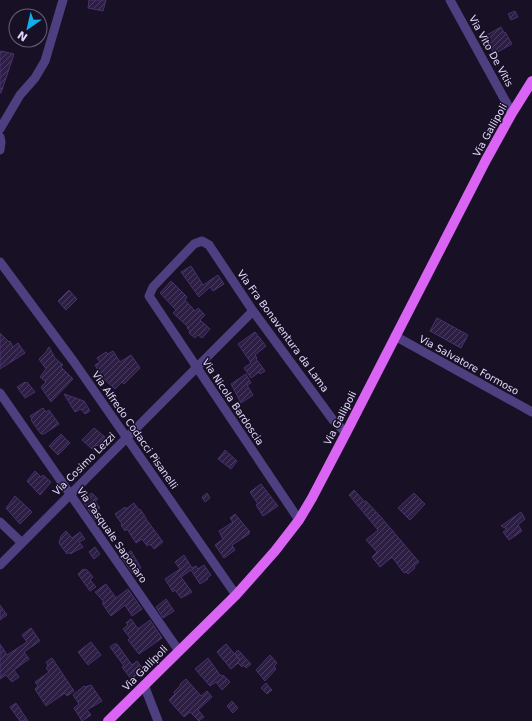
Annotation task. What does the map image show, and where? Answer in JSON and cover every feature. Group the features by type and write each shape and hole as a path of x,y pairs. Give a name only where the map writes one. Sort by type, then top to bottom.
{"main road":[{"name":"Via Gallipoli","path":"108,721 236,595 275,551 299,520 346,434 486,160 532,81"}],"street":[{"path":"0,129 20,95 35,78 45,61 63,0"},
{"name":"Via Vito De Vitis","path":"450,0 512,113"},
{"path":"0,137 0,150"},
{"name":"Via Nicola Bardoscia","path":"202,241 194,244 153,287 149,296 299,520"},
{"name":"Via Fra Bonaventura da Lama","path":"202,241 208,245 253,311 333,420 346,434"},
{"name":"Via Alfredo Codacci Pisanelli","path":"0,262 127,437 236,595"},
{"name":"Via Cosimo Lezzi","path":"0,565 253,311"},
{"name":"Via Salvatore Formoso","path":"395,336 532,412"},
{"name":"Via Pasquale Saponaro","path":"0,393 179,651"},
{"path":"0,522 22,543"},
{"path":"144,686 158,721"}],"building":[{"path":"89,0 106,0 103,11 88,8"},
{"path":"515,11 518,17 511,20 508,14"},
{"path":"501,27 512,44 494,54 485,36"},
{"path":"0,52 14,54 0,93"},
{"path":"191,266 203,285 218,275 224,284 213,291 210,287 199,297 181,272"},
{"path":"171,281 187,297 185,300 195,311 198,308 205,315 200,320 210,329 202,338 198,335 195,338 189,333 190,331 187,328 188,327 173,313 176,310 160,293"},
{"path":"69,290 77,299 66,310 58,301"},
{"path":"437,318 468,335 461,348 430,331"},
{"path":"255,332 266,346 255,355 257,358 256,359 265,371 260,374 259,372 251,378 244,368 251,363 238,344"},
{"path":"0,333 9,342 10,341 13,347 18,343 25,353 0,369"},
{"path":"49,347 55,358 63,365 61,367 73,379 51,402 41,387 46,382 40,377 46,369 39,359"},
{"path":"113,351 120,362 131,355 140,368 124,384 122,382 115,389 102,377 95,365 100,362 97,358 106,352 108,354"},
{"path":"246,374 251,383 247,385 253,395 241,403 231,384"},
{"path":"27,382 35,392 25,398 17,387"},
{"path":"64,394 84,401 90,411 85,414 81,409 75,412"},
{"path":"43,408 46,412 49,410 59,424 44,434 41,434 31,420 32,419 30,416"},
{"path":"94,428 105,437 98,446 97,445 92,449 82,440"},
{"path":"61,434 70,443 58,455 49,446"},
{"path":"225,450 237,461 231,469 218,459"},
{"path":"35,471 41,477 43,475 51,482 40,495 27,481"},
{"path":"261,484 278,506 263,516 256,505 258,504 250,492"},
{"path":"354,490 380,516 419,562 408,574 406,572 404,573 392,557 380,567 372,557 377,552 366,540 378,530 349,495"},
{"path":"92,493 98,499 95,501 100,508 97,510 101,515 95,520 82,500"},
{"path":"207,493 210,498 205,502 202,497"},
{"path":"414,493 425,504 410,520 398,508"},
{"path":"15,496 32,512 20,524 6,508"},
{"path":"134,503 139,510 140,509 163,542 154,549 150,544 147,546 142,539 136,543 127,529 125,531 115,514"},
{"path":"521,512 525,519 518,525 522,531 509,540 503,532 507,529 501,526"},
{"path":"235,514 250,532 232,545 235,550 224,558 215,545 223,539 219,531 233,522 230,518"},
{"path":"66,531 72,538 80,532 85,539 79,542 83,547 70,554 70,552 67,554 59,543 61,536"},
{"path":"95,547 100,554 94,559 89,552"},
{"path":"131,551 141,568 133,574 121,557"},
{"path":"184,555 192,568 196,566 198,569 204,565 211,575 200,584 191,570 181,577 192,592 181,598 175,590 173,592 165,579 180,569 175,562"},
{"path":"83,569 86,569 93,577 90,580 96,587 90,591 78,574"},
{"path":"106,584 116,598 128,589 142,609 132,616 125,605 111,616 102,603 104,602 95,592"},
{"path":"166,599 174,611 163,618 156,607"},
{"path":"0,605 7,615 0,620"},
{"path":"131,619 138,629 150,620 162,638 139,654 128,640 130,638 123,629 128,625 126,623"},
{"path":"31,628 40,641 24,652 29,659 14,670 19,677 12,682 6,675 0,679 0,644 7,655 27,642 22,635"},
{"path":"91,642 101,655 88,665 78,652"},
{"path":"117,644 132,665 137,661 144,670 131,679 122,667 124,666 110,647"},
{"path":"226,644 240,660 235,653 238,650 251,664 246,668 244,665 242,667 238,663 231,669 217,652"},
{"path":"270,655 277,663 274,666 276,669 265,681 256,670"},
{"path":"52,658 74,691 67,696 65,693 46,706 35,689 38,686 35,682 49,672 46,668 48,666 46,662"},
{"path":"208,658 220,675 224,676 230,682 222,690 216,682 210,686 195,669"},
{"path":"186,679 201,696 207,691 212,697 198,710 204,717 199,721 190,712 184,717 169,700 175,694 174,692 180,684"},
{"path":"266,683 272,690 267,694 261,688"},
{"path":"91,685 102,701 87,710 91,715 82,721 74,708 79,704 73,695 84,686"},
{"path":"232,701 238,708 233,713 227,706"},
{"path":"16,703 28,721 20,721 10,707"}]}
